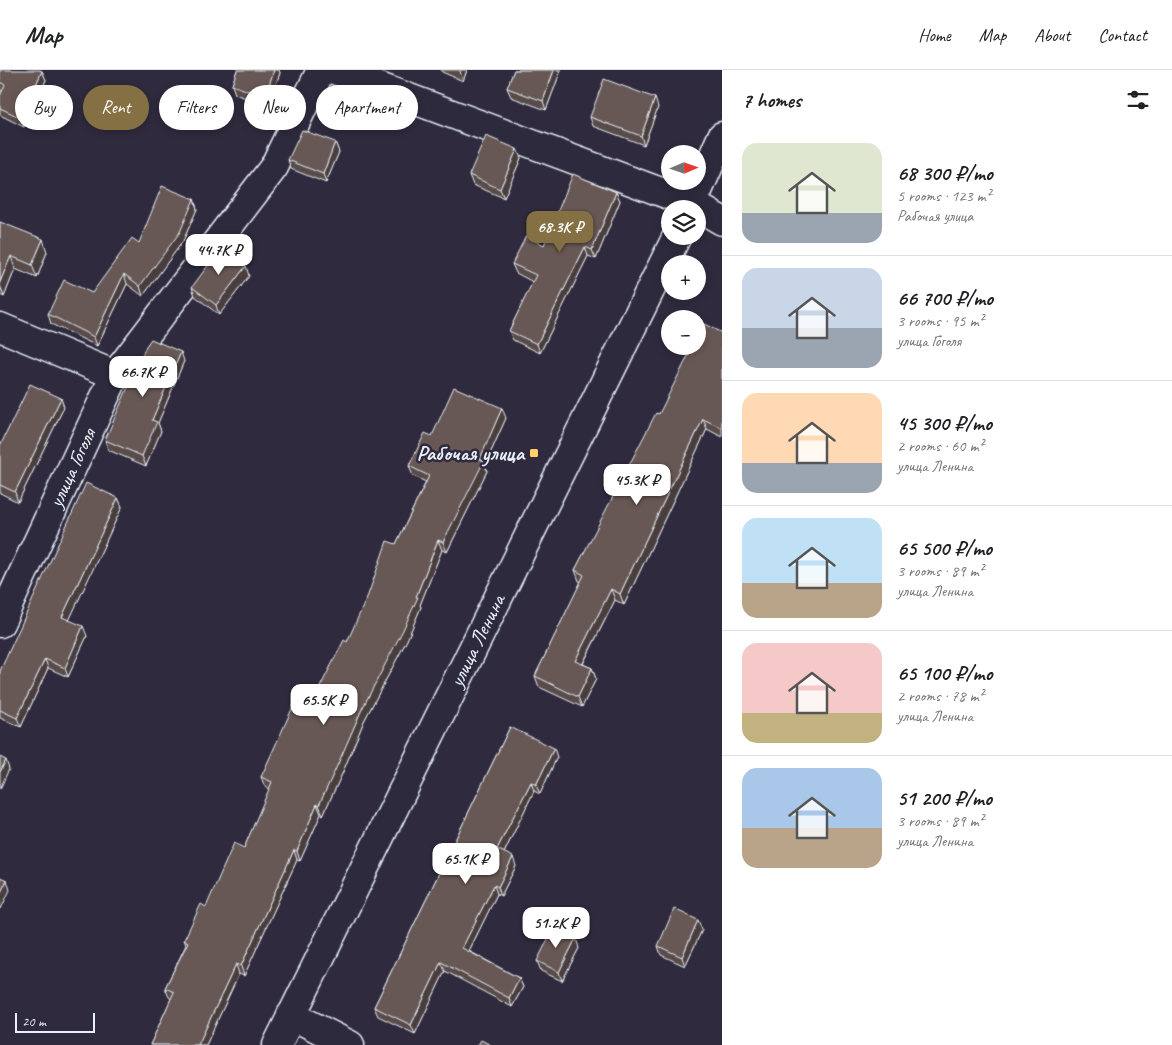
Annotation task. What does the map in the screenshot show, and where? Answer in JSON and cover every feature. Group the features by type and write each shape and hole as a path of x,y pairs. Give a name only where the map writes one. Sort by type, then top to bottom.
{"street":[{"name":"улица Гоголя","path":"0,623 116,375 274,167 321,70"},
{"path":"334,70 674,200"},
{"path":"695,200 722,136"},
{"path":"706,214 722,221"},
{"name":"улица Ленина","path":"276,1045 673,245"},
{"path":"0,327 116,375"},
{"path":"291,1015 350,1045"}],"building":[{"path":"0,70 42,71 36,85 15,85 15,115 0,108 0,96 5,85 0,82"},
{"path":"237,70 274,70 269,85 244,85 244,89 232,85"},
{"path":"514,70 554,70 543,101 507,88"},
{"path":"604,79 655,98 641,136 590,117"},
{"path":"302,130 335,142 323,174 288,160"},
{"path":"486,136 517,149 500,189 469,175"},
{"path":"573,174 616,192 592,250 585,247 537,344 509,331 536,275 512,264 526,236 544,245"},
{"path":"162,186 194,199 180,232 140,286 124,274 94,337 48,314 64,280 92,293 132,238 139,243"},
{"path":"0,222 43,239 32,265 11,256 0,282"},
{"path":"221,248 246,266 216,305 192,287"},
{"path":"706,325 722,333 722,428 703,419 620,594 611,589 575,661 592,668 578,697 535,676 584,575 575,570 656,413 659,414 688,355 706,355"},
{"path":"151,339 181,352 152,420 157,422 142,456 105,440 146,346"},
{"path":"30,384 61,398 15,492 0,485 0,444"},
{"path":"454,387 502,408 480,459 484,461 443,542 438,540 416,597 418,597 403,630 361,711 319,805 317,804 297,851 294,850 241,966 236,964 198,1045 150,1045 174,992 165,988 188,942 184,940 201,904 206,907 234,843 244,848 272,782 261,777 301,689 316,695 344,640 347,642 368,595 387,541 396,544 429,476 409,466 425,433 432,436"},
{"path":"86,483 118,498 62,617 83,626 65,668 45,659 17,718 0,710 0,671"},
{"path":"510,727 554,748 536,785 531,782 497,849 513,857 498,887 494,885 462,948 519,978 509,998 441,962 411,1025 374,1007"},
{"path":"0,757 6,760 0,772"},
{"path":"0,877 7,880 0,894"},
{"path":"674,909 698,920 682,957 658,946"},
{"path":"554,927 576,938 559,972 537,961"},
{"path":"481,1040 491,1045 478,1045"}],"place":[{"name":"Рабочая улица","path":"534,453"}]}
